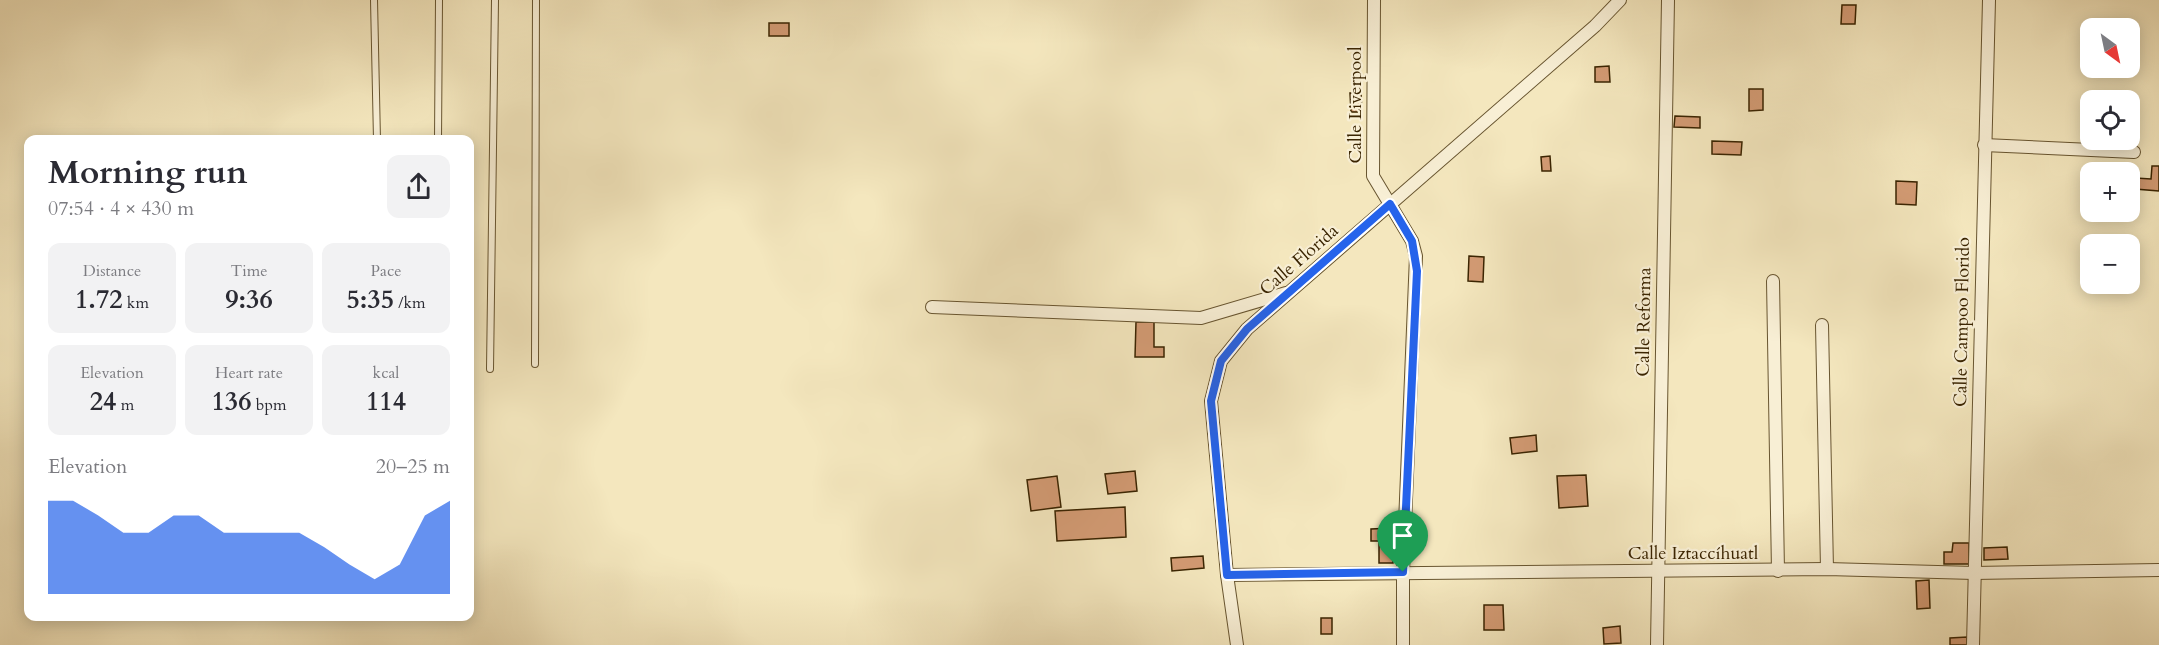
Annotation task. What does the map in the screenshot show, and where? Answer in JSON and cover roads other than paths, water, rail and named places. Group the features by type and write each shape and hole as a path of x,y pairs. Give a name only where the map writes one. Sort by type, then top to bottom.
{"street":[{"name":"Calle Liverpool","path":"1374,0 1373,176 1412,241 1417,271 1403,572 1403,645"},
{"name":"Calle Florida","path":"1237,645 1227,575 1211,401 1221,361 1247,329 1595,26 1620,0"},
{"name":"Calle Reforma","path":"1657,645 1668,0"},
{"name":"Calle Campoo Florido","path":"1973,645 1989,0"},
{"path":"1984,145 2133,152"},
{"path":"1773,281 1778,571"},
{"path":"932,307 1201,318 1290,292"},
{"path":"1822,325 1827,569"},
{"name":"Calle Iztaccíhuatl","path":"1227,575 1827,569 1974,573 2159,570"}],"lane":[{"path":"375,0 377,135"},
{"path":"438,135 440,0"},
{"path":"490,369 495,0"},
{"path":"535,364 536,0"}]}
